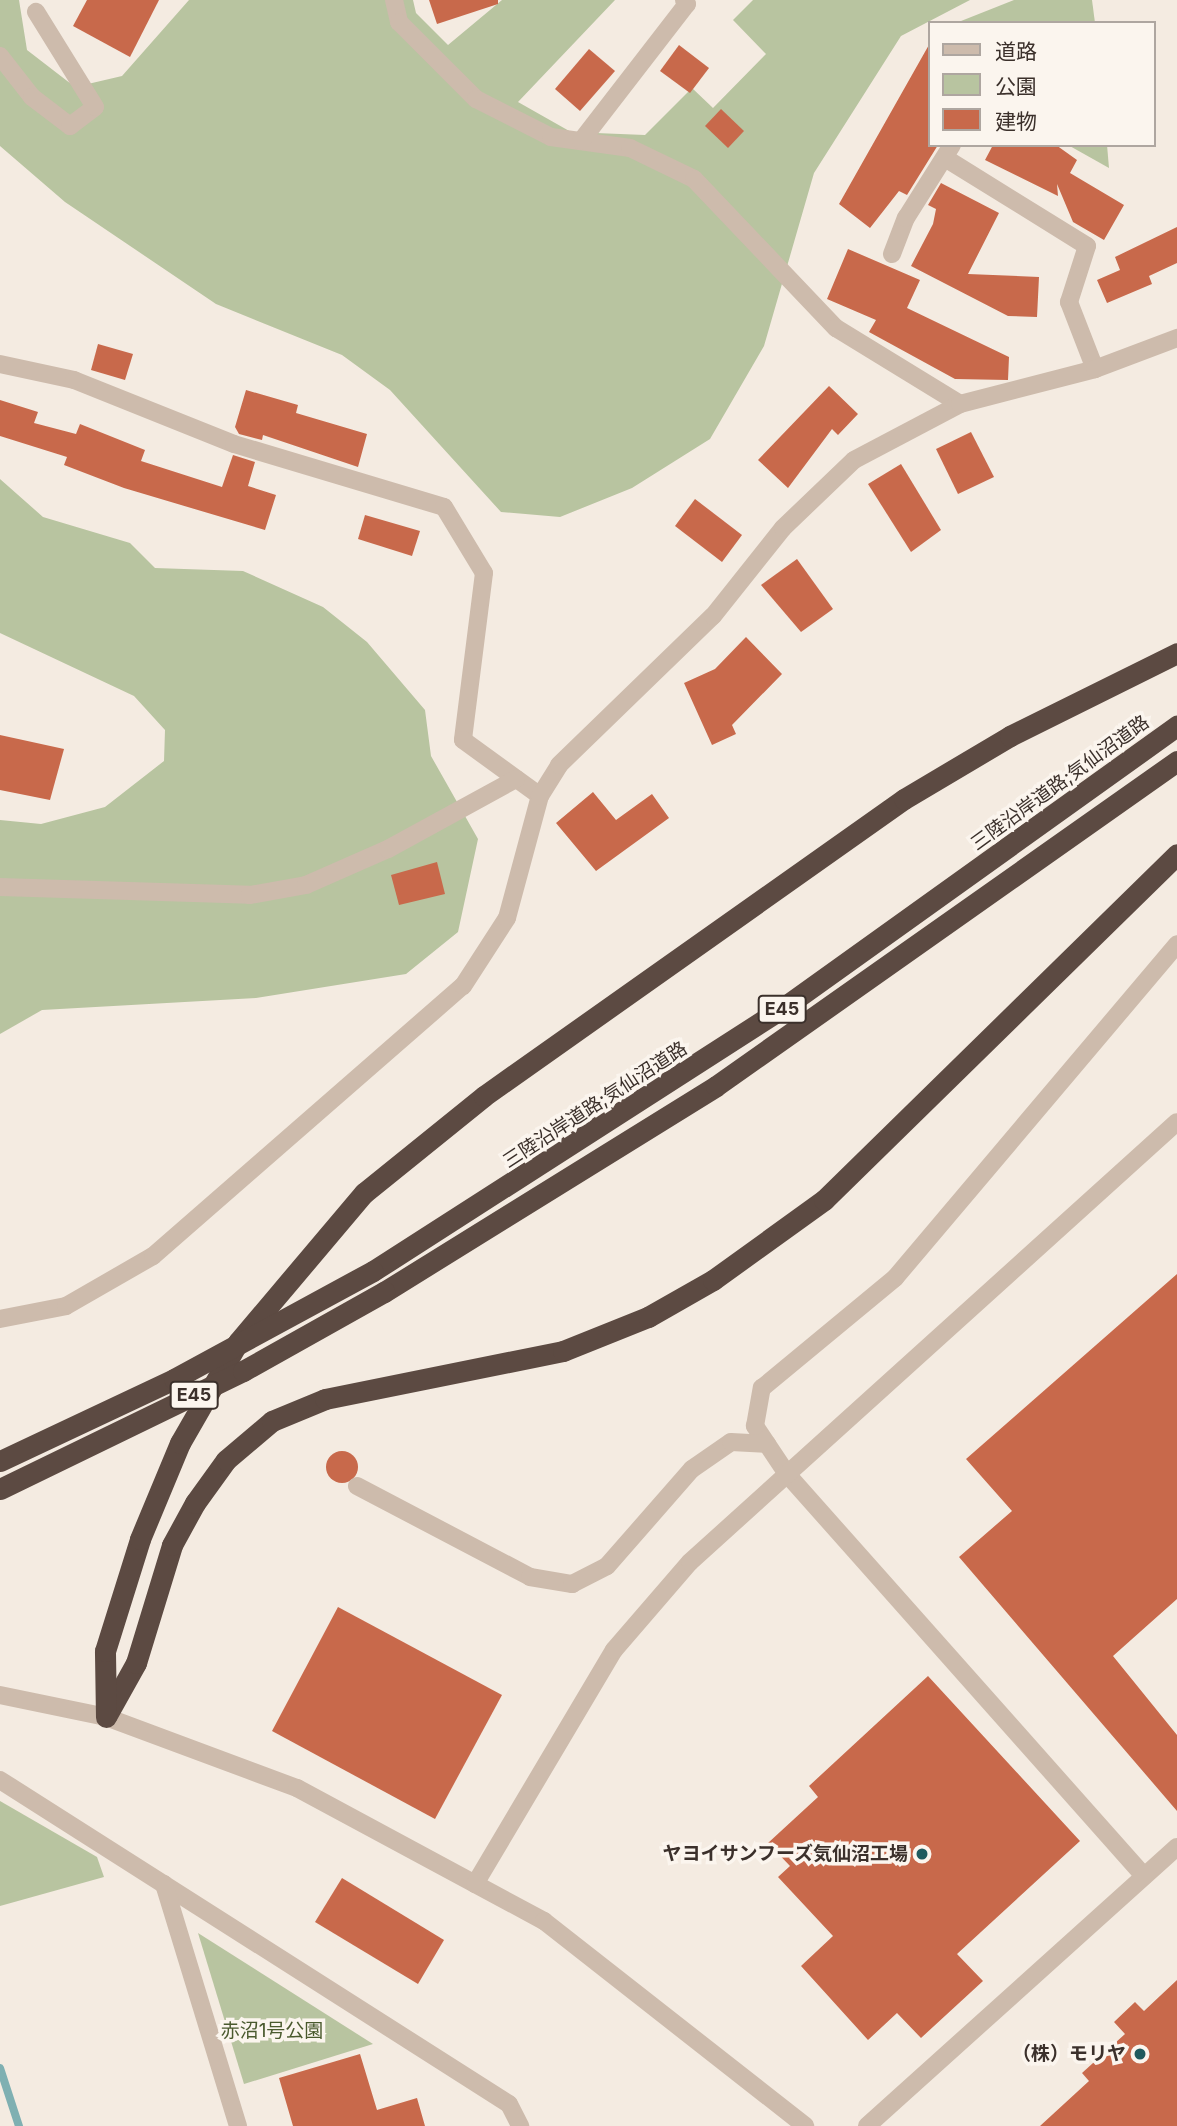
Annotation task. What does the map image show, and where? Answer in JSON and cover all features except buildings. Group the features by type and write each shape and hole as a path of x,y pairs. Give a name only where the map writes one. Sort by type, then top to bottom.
{"highway":[{"path":"106,1717 105,1651 140,1539 180,1443 237,1342 364,1193 484,1096 904,799 1021,730 1177,653"},
{"name":"三陸沿岸道路;気仙沼道路","path":"0,1461 174,1379 373,1271 744,1035 1177,726"},
{"name":"E45","path":"0,1489 243,1371 384,1293 716,1086 1177,761"},
{"path":"106,1717 136,1663 172,1545 195,1503 226,1460 272,1421 325,1399 563,1351 648,1317 713,1280 824,1200 1177,854"}],"street":[{"path":"394,0 399,22 476,99 551,137 630,148 694,179 836,328 960,404"},
{"path":"581,141 687,4 684,0"},
{"path":"0,56 32,97 70,126 95,107 36,12"},
{"path":"892,254 906,218 948,152 1087,246 1069,302 1095,369"},
{"path":"0,1319 66,1306 153,1256 463,986 507,918 540,796 580,742 713,616 820,489 854,460 960,404 1095,369 1177,338"},
{"path":"0,364 74,380 234,444 444,507 484,573 463,740 540,796"},
{"path":"0,887 250,895 306,885 400,843 516,779"},
{"path":"1144,1876 787,1474 755,1426 762,1388 895,1278 1177,944"},
{"path":"475,1884 614,1650 690,1562 1177,1122"},
{"path":"357,1486 530,1577 572,1584 607,1566 692,1469 731,1442 767,1444"},
{"path":"0,1695 106,1717 296,1788 544,1921 805,2126"},
{"path":"0,1780 509,2104 520,2126"},
{"path":"867,2126 1177,1847"},
{"path":"164,1884 238,2126"}],"green space":[{"path":"0,0 19,0 27,50 75,87 122,76 189,0 413,0 416,13 448,45 502,0 615,0 518,102 571,132 645,135 692,88 713,108 766,54 733,20 753,0 970,0 901,36 814,173 764,346 710,439 632,488 560,517 501,512 390,390 342,355 216,304 65,202 0,146"},
{"path":"1014,0 1092,0 1095,21 961,21"},
{"path":"1072,147 1107,147 1109,168"},
{"path":"0,479 43,517 130,543 155,568 243,571 323,607 367,642 425,710 431,756 478,839 458,932 406,974 256,998 42,1010 0,1034 0,820 41,824 105,807 164,761 165,730 134,696 0,633"},
{"path":"0,1801 97,1857 104,1877 0,1906"},
{"name":"赤沼1号公園","path":"198,1933 373,2044 244,2084"}],"waterway":[{"path":"0,2068 19,2126"}],"place":[{"name":"ヤヨイサンフーズ気仙沼工場","path":"922,1854"},
{"name":"（株）モリヤ","path":"1140,2054"}]}
